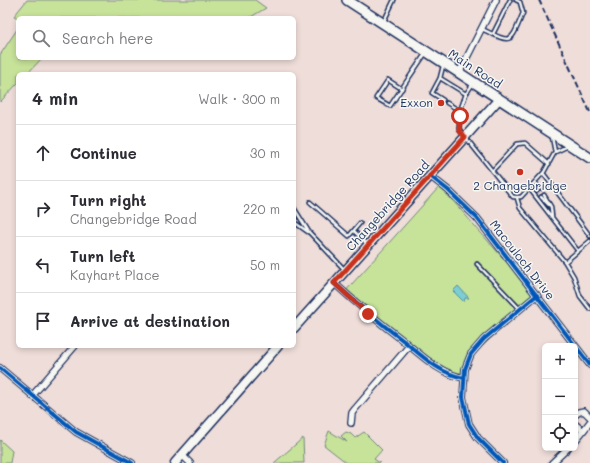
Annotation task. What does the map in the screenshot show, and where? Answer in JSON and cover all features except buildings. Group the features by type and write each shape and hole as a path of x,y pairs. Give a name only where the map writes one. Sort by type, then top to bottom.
{"main road":[{"name":"Main Road","path":"347,0 590,158"},
{"name":"Changebridge Road","path":"296,326 499,100"},
{"path":"175,463 276,348"}],"street":[{"path":"459,74 496,0"},
{"name":"Macculoch Drive","path":"430,176 448,190 477,218 590,365"},
{"path":"334,283 368,314 409,346 447,373 464,378"},
{"path":"503,463 478,438 469,424 464,409 464,378 468,361 474,350 484,339 537,295"},
{"path":"351,423 352,413 355,409 409,346"},
{"path":"32,396 73,348"},
{"path":"0,368 76,432 132,463"},
{"path":"578,413 584,411 590,417"},
{"path":"578,437 590,422"},
{"path":"578,427 583,431"},
{"path":"552,463 565,451"},
{"path":"182,455 190,463"}],"lane":[{"path":"383,23 394,0"},
{"path":"494,34 510,0"},
{"path":"482,29 504,40 510,39 514,36 523,13 520,2 516,0"},
{"path":"402,89 388,80 376,98 390,106 402,89 426,52"},
{"path":"443,63 440,78 432,93 443,100"},
{"path":"440,78 466,94"},
{"path":"473,83 466,94 460,111 459,130 510,194 517,198 520,208 565,262 574,277 580,296 590,309"},
{"path":"447,103 460,111"},
{"path":"551,132 555,152"},
{"path":"492,171 517,144 521,142 525,142 549,164"},
{"path":"517,198 543,173 555,152 564,147 572,146"},
{"path":"543,173 590,236"},
{"path":"533,183 538,190"},
{"path":"529,188 578,251"},
{"path":"543,196 551,207 553,219"},
{"path":"310,202 349,236 360,223"},
{"path":"296,211 309,232 345,271"},
{"path":"296,223 309,232"},
{"path":"354,231 368,245"},
{"path":"565,262 590,241"},
{"path":"477,264 520,309"}],"green space":[{"path":"27,0 255,0 266,8 252,16 14,16"},
{"path":"16,31 16,60 40,60 29,72 16,72 16,85 0,102 0,55"},
{"path":"440,186 536,296 473,355 461,379 373,319 343,294"},
{"path":"329,431 347,442 341,436 346,432 355,438 364,432 382,450 374,459 380,463 347,463 324,445"},
{"path":"303,438 304,463 274,463"},
{"path":"0,440 12,451 10,463 0,463"}],"water":[{"path":"458,286 469,298 465,298 464,302 453,291"}],"railway":[{"path":"539,0 590,112"}],"cycle path":[{"path":"430,176 448,190 477,218 590,365"},
{"path":"334,283 426,359 440,369 464,378"},
{"path":"503,463 478,438 469,424 463,397 465,369 471,354 484,339 537,295"},
{"path":"0,368 76,432 132,463"}],"place":[{"name":"Exxon","path":"441,103"},
{"name":"2 Changebridge","path":"520,172"}],"route":[{"path":"368,314 334,283 465,137 459,130 458,124 460,116"}]}
